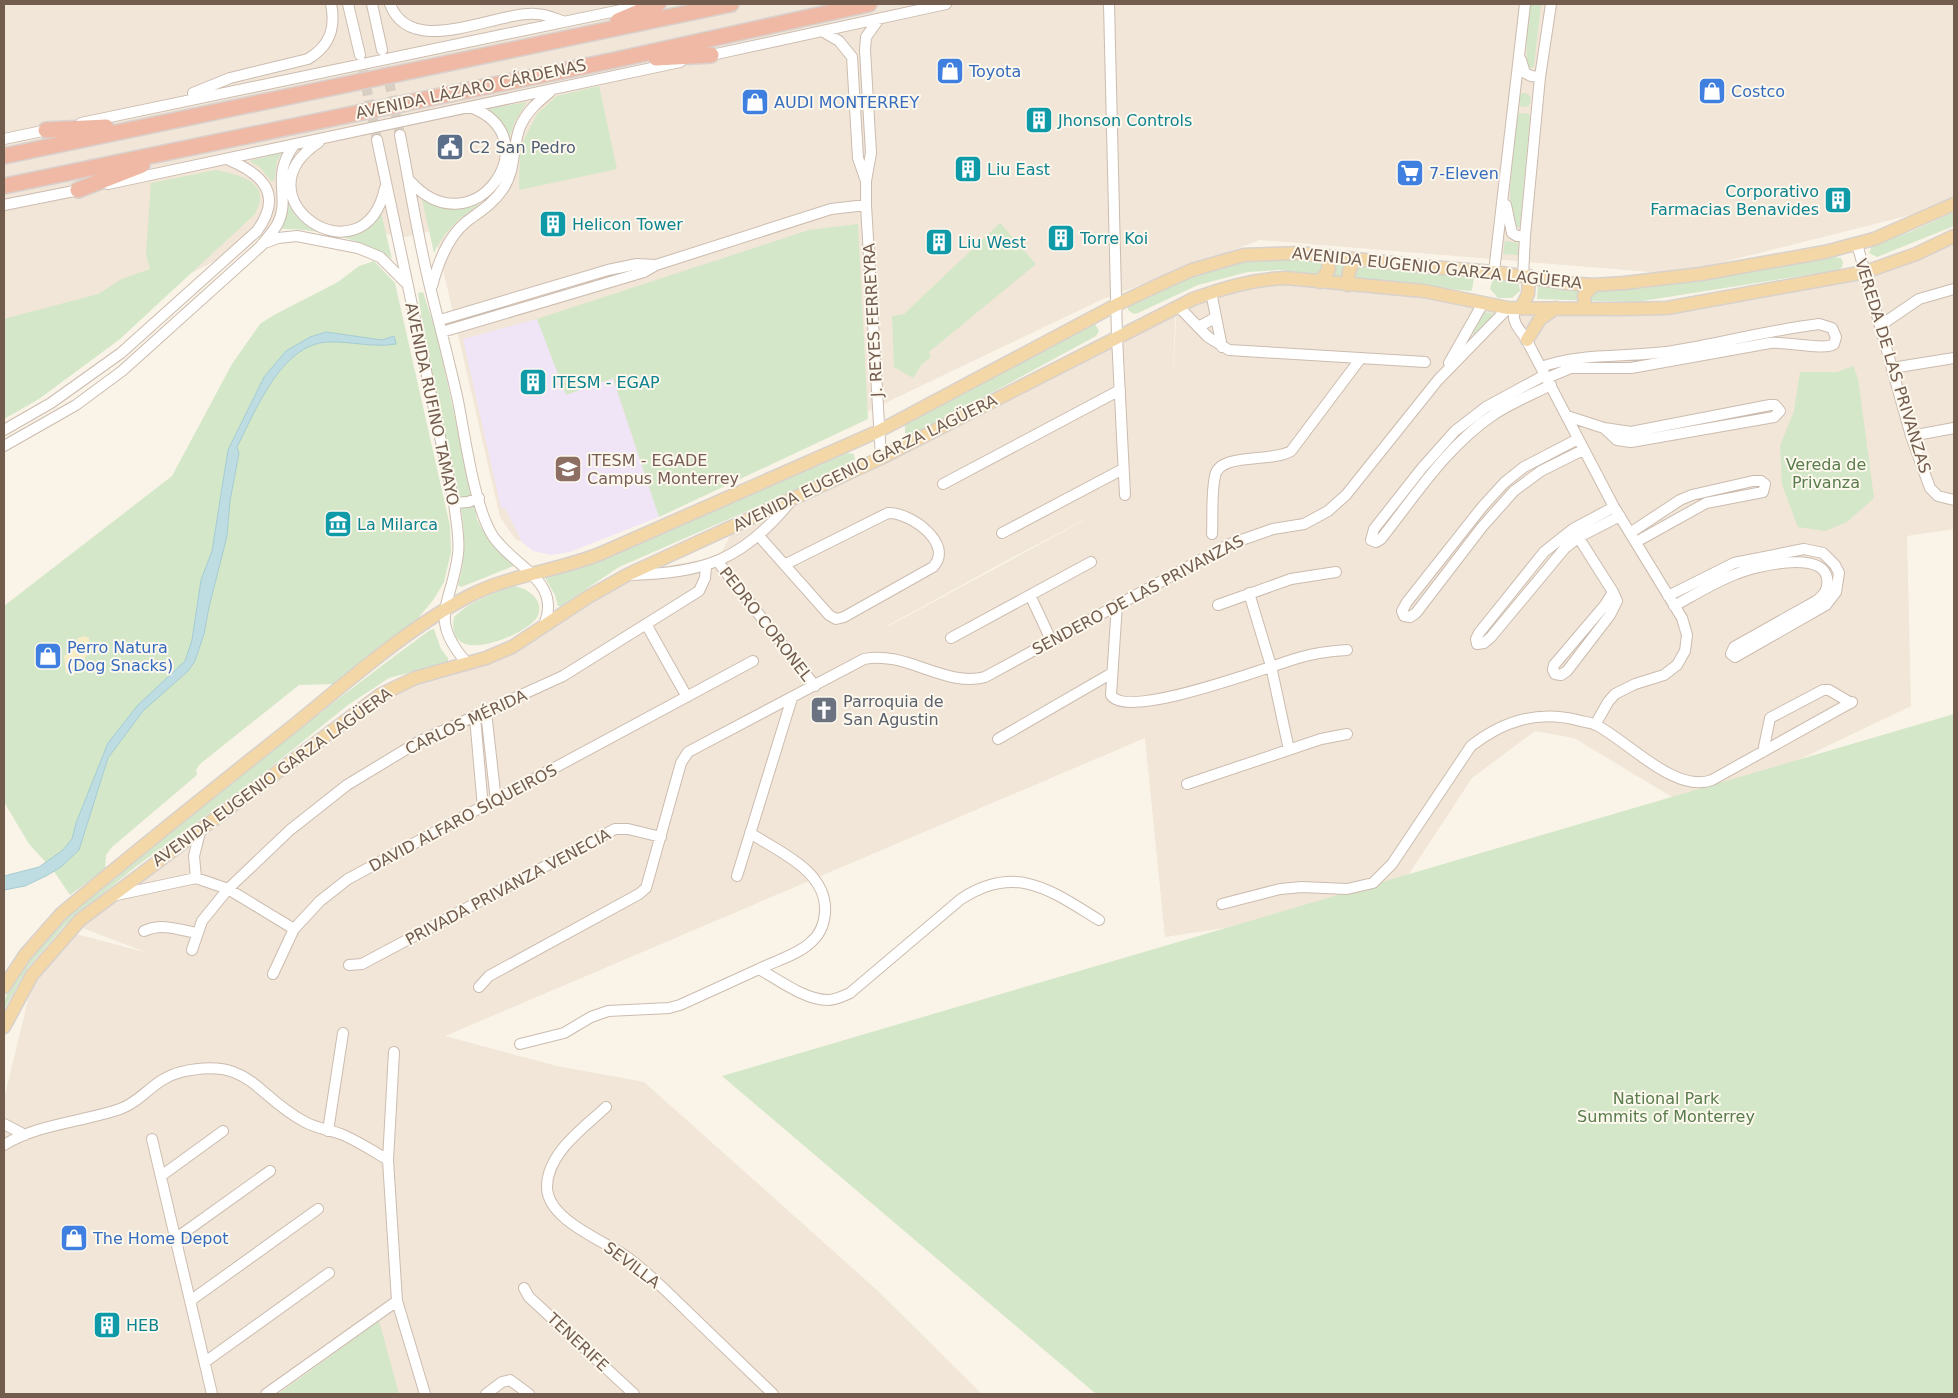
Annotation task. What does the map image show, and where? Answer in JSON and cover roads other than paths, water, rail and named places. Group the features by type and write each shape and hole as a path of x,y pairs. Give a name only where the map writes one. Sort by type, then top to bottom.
{"highway":[{"path":"584,35 658,4"},
{"name":"AVENIDA LÁZARO CÁRDENAS","path":"4,156 731,4"},
{"name":"AVENIDA LÁZARO CÁRDENAS","path":"4,186 615,60 869,4"},
{"path":"615,60 711,55"},
{"path":"46,130 170,121"},
{"path":"78,190 179,150"}],"main road":[{"name":"AVENIDA EUGENIO GARZA LAGÜERA","path":"4,987 25,955 61,914 337,690 446,608 493,586 531,573 567,566 602,553 878,431 1116,304 1192,270 1244,255 1284,252 1494,272 1566,283 1594,285 1650,281 1735,269 1857,244 1905,226 1954,204"},
{"name":"AVENIDA EUGENIO GARZA LAGÜERA","path":"4,1027 22,989 46,956 80,920 108,896 380,695 415,678 467,663 512,647 588,597 627,575 790,502 881,458 1178,306 1211,292 1270,279 1424,291 1514,308 1639,309 1696,304 1865,272 1916,254 1954,236"},
{"path":"1320,282 1329,269 1327,256"},
{"path":"1348,285 1349,271 1355,259"},
{"path":"1514,308 1528,294 1526,276"},
{"path":"1585,309 1584,296 1594,285"},
{"path":"1526,339 1540,319 1556,308"}],"street":[{"path":"176,101 221,81 308,59 317,54 331,35 334,26 331,4"},
{"path":"348,4 360,55"},
{"path":"372,4 382,50"},
{"path":"390,4 404,22 423,32 441,31 527,14 545,15 563,22"},
{"path":"4,139 176,101 653,4"},
{"name":"AVENIDA LÁZARO CÁRDENAS","path":"4,205 229,160 946,4"},
{"path":"1109,4 1117,337 1125,495"},
{"path":"1494,272 1525,4"},
{"path":"1526,276 1525,236 1540,77 1551,4"},
{"name":"J. REYES FERREYRA","path":"879,19 866,37 865,44 871,152 866,181 866,205 881,458"},
{"name":"J. REYES FERREYRA","path":"822,31 839,41 852,58 858,158 866,181"},
{"path":"1520,54 1525,73 1540,77"},
{"path":"431,290 440,260 448,243 464,223 486,208 503,189 514,163 521,125 538,102 551,91"},
{"path":"409,180 424,194 434,200 455,204 475,200 492,187 504,167 506,156 504,138 489,117 470,107"},
{"name":"AVENIDA RUFINO TAMAYO","path":"400,135 431,290 440,320 478,498 491,534 541,585 549,601 547,618 543,627"},
{"path":"324,139 302,156 293,173 292,194 295,205 305,219 322,229 332,231 352,230 367,221 377,210 386,184"},
{"name":"AVENIDA RUFINO TAMAYO","path":"377,140 454,503 459,553 446,608 446,634 467,663"},
{"path":"4,446 76,404 122,371 262,245 278,222 282,203 281,174 286,158 294,145"},
{"path":"4,430 51,403 114,358 257,231 265,220 270,200 265,184 252,171 229,160"},
{"path":"1504,190 1510,230 1517,236 1525,236"},
{"path":"442,332 644,272 656,265 831,209 866,205"},
{"path":"262,245 278,238 298,236 358,248 380,257 406,282"},
{"name":"VEREDA DE LAS PRIVANZAS","path":"1857,244 1912,436 1930,488 1938,496 1954,500"},
{"path":"224,260 235,269"},
{"path":"440,320 608,270 637,264 656,265"},
{"path":"608,270 611,282"},
{"path":"588,276 591,288"},
{"path":"1881,325 1919,299 1954,289"},
{"path":"1211,292 1222,347"},
{"path":"525,296 528,308"},
{"name":"SENDERO DE LAS PRIVANZAS","path":"661,837 685,755 815,686 854,663 875,656 888,657 960,678 977,680 996,672 1117,604 1248,536 1304,524 1319,517 1346,495 1438,380 1466,337 1483,303"},
{"path":"1178,306 1198,327 1222,347 1242,352 1425,362"},
{"path":"483,308 486,320"},
{"path":"1514,308 1513,317 1517,326 1568,416 1583,450 1617,512 1682,618 1687,635 1682,658 1677,665 1664,675 1635,684 1615,694 1595,724"},
{"path":"1514,308 1526,339"},
{"name":"SENDERO DE LAS PRIVANZAS","path":"1438,380 1514,308"},
{"path":"1198,327 1216,318"},
{"path":"1496,323 1504,321 1517,326"},
{"path":"1546,376 1486,407 1447,438 1374,529 1370,536 1372,541 1376,542 1381,539 1426,479 1456,447 1494,414 1546,376 1568,358 1674,356 1781,342 1828,348 1834,344 1836,337 1832,328 1819,324 1674,356"},
{"path":"1212,534 1214,476 1219,466 1229,461 1279,457 1291,451 1362,358"},
{"path":"1892,368 1954,358"},
{"path":"944,484 1120,390"},
{"path":"1568,416 1604,428 1617,440 1631,442 1770,405 1775,405 1780,410 1774,417 1696,426"},
{"path":"1912,436 1954,428"},
{"path":"1447,438 1456,447"},
{"path":"1578,440 1524,467 1490,498 1407,602 1402,612 1404,616 1413,616 1500,506 1530,478 1583,450"},
{"path":"1002,533 1123,469"},
{"path":"1753,481 1761,481 1765,484 1763,492 1716,500 1696,507 1633,537 1667,507 1692,495 1753,481"},
{"path":"454,503 468,502 478,498"},
{"path":"1490,498 1500,506"},
{"name":"PEDRO CORONEL","path":"627,575 706,566 718,562 759,536 790,502"},
{"path":"1576,533 1491,636 1482,644 1477,644 1477,637 1544,552 1576,533 1617,512"},
{"path":"759,536 786,564 829,615 836,619 844,617 933,567 939,557 937,544 926,532 908,518 895,513 888,513 786,564"},
{"path":"1576,533 1613,592 1617,602 1567,671 1561,675 1555,674 1553,670 1554,665 1605,605 1613,592"},
{"path":"1668,596 1734,563 1792,551 1812,549 1829,558 1839,573 1839,586 1832,599 1816,612 1785,623 1737,645 1731,654 1737,656 1785,623 1820,598 1827,590 1827,576 1818,565 1803,562 1755,568 1736,574 1674,606"},
{"name":"PEDRO CORONEL","path":"718,562 815,686"},
{"path":"951,638 1091,562"},
{"path":"1734,563 1736,574"},
{"path":"1437,564 1446,572"},
{"name":"CARLOS MÉRIDA","path":"192,950 196,933 208,912 228,889 290,830 347,785 403,750 563,676 699,591 703,585 706,566"},
{"path":"1218,605 1291,579 1336,572"},
{"path":"1827,576 1839,573"},
{"path":"1515,588 1524,596"},
{"path":"1249,593 1271,666 1289,750"},
{"path":"1030,595 1051,640"},
{"path":"1117,604 1111,695 1114,700 1122,703 1162,700 1312,654 1347,650"},
{"path":"646,624 687,697"},
{"name":"DAVID ALFARO SIQUEIROS","path":"273,974 294,928 320,901 348,879 753,662"},
{"path":"998,739 1112,673"},
{"path":"1222,904 1280,889 1302,887 1347,889 1373,883 1392,864 1461,758 1485,735 1501,726 1535,716 1565,717 1595,724 1679,779 1696,784 1712,780 1763,752 1852,702 1829,690 1824,690 1775,714 1768,723 1763,752"},
{"path":"737,876 792,698"},
{"path":"486,712 496,801"},
{"path":"475,717 483,808"},
{"path":"1187,784 1321,738 1347,734"},
{"path":"196,878 194,856 201,828"},
{"name":"PRIVADA PRIVANZA VENECIA","path":"349,965 362,964 616,829 628,829 661,837"},
{"path":"520,1044 564,1033 591,1017 608,1011 669,1008 680,1005 810,944 819,934 825,910 820,889 809,872 750,833"},
{"path":"478,987 489,976 643,891 650,880 661,837"},
{"path":"108,896 160,888 196,878 228,889 294,928"},
{"path":"759,969 814,998 827,1000 839,998 856,988 961,899 974,890 1000,881 1028,883 1036,886 1067,901 1099,920"},
{"path":"144,932 154,927 166,926 196,933"},
{"path":"328,1131 343,1033"},
{"path":"394,1052 388,1160 396,1301 425,1394"},
{"path":"4,1145 25,1135 122,1108 158,1081 181,1072 212,1068 235,1072 249,1080 305,1122 352,1139 388,1160"},
{"name":"SEVILLA","path":"606,1107 557,1156 550,1170 547,1188 549,1198 573,1225 627,1257 663,1288 773,1394"},
{"path":"4,1124 25,1135"},
{"path":"161,1176 223,1131"},
{"path":"152,1139 212,1394"},
{"path":"175,1239 270,1171"},
{"path":"190,1301 318,1209"},
{"path":"205,1362 329,1273"},
{"name":"TENERIFE","path":"524,1288 530,1297 634,1394"},
{"path":"266,1394 396,1301"},
{"path":"486,1394 502,1382 510,1380 528,1394"}],"water":[{"path":"326,332 382,340 394,336 396,344 328,342 311,346 296,354 272,382 261,399 237,447 239,453 230,501 227,536 204,634 195,661 188,671 143,711 108,758 79,850 61,867 46,876 25,886 4,890 4,876 39,867 63,850 72,839 76,823 108,743 138,705 185,661 192,640 201,580 212,551 228,450 264,377 286,351 310,337"}],"tunnel":[{"path":"383,52 400,135"},
{"path":"360,56 377,140"}],"place":[{"name":"Toyota","path":"950,71"},
{"name":"Costco","path":"1712,91"},
{"name":"AUDI MONTERREY","path":"755,102"},
{"name":"Jhonson Controls","path":"1039,120"},
{"name":"C2 San Pedro","path":"450,147"},
{"name":"Liu East","path":"968,169"},
{"name":"7-Eleven","path":"1410,173"},
{"name":"Corporativo Farmacias Benavides","path":"1838,200"},
{"name":"Helicon Tower","path":"553,224"},
{"name":"Torre Koi","path":"1061,238"},
{"name":"Liu West","path":"939,242"},
{"name":"ITESM - EGAP","path":"533,382"},
{"name":"ITESM - EGADE Campus Monterrey","path":"568,469"},
{"name":"La Milarca","path":"338,524"},
{"name":"Perro Natura (Dog Snacks)","path":"48,656"},
{"name":"Parroquia de San Agustin","path":"824,710"},
{"name":"The Home Depot","path":"74,1238"},
{"name":"HEB","path":"107,1325"}],"park label":[{"name":"Vereda de Privanza","path":"1826,473"},
{"name":"National Park Summits of Monterrey","path":"1666,1107"}]}
